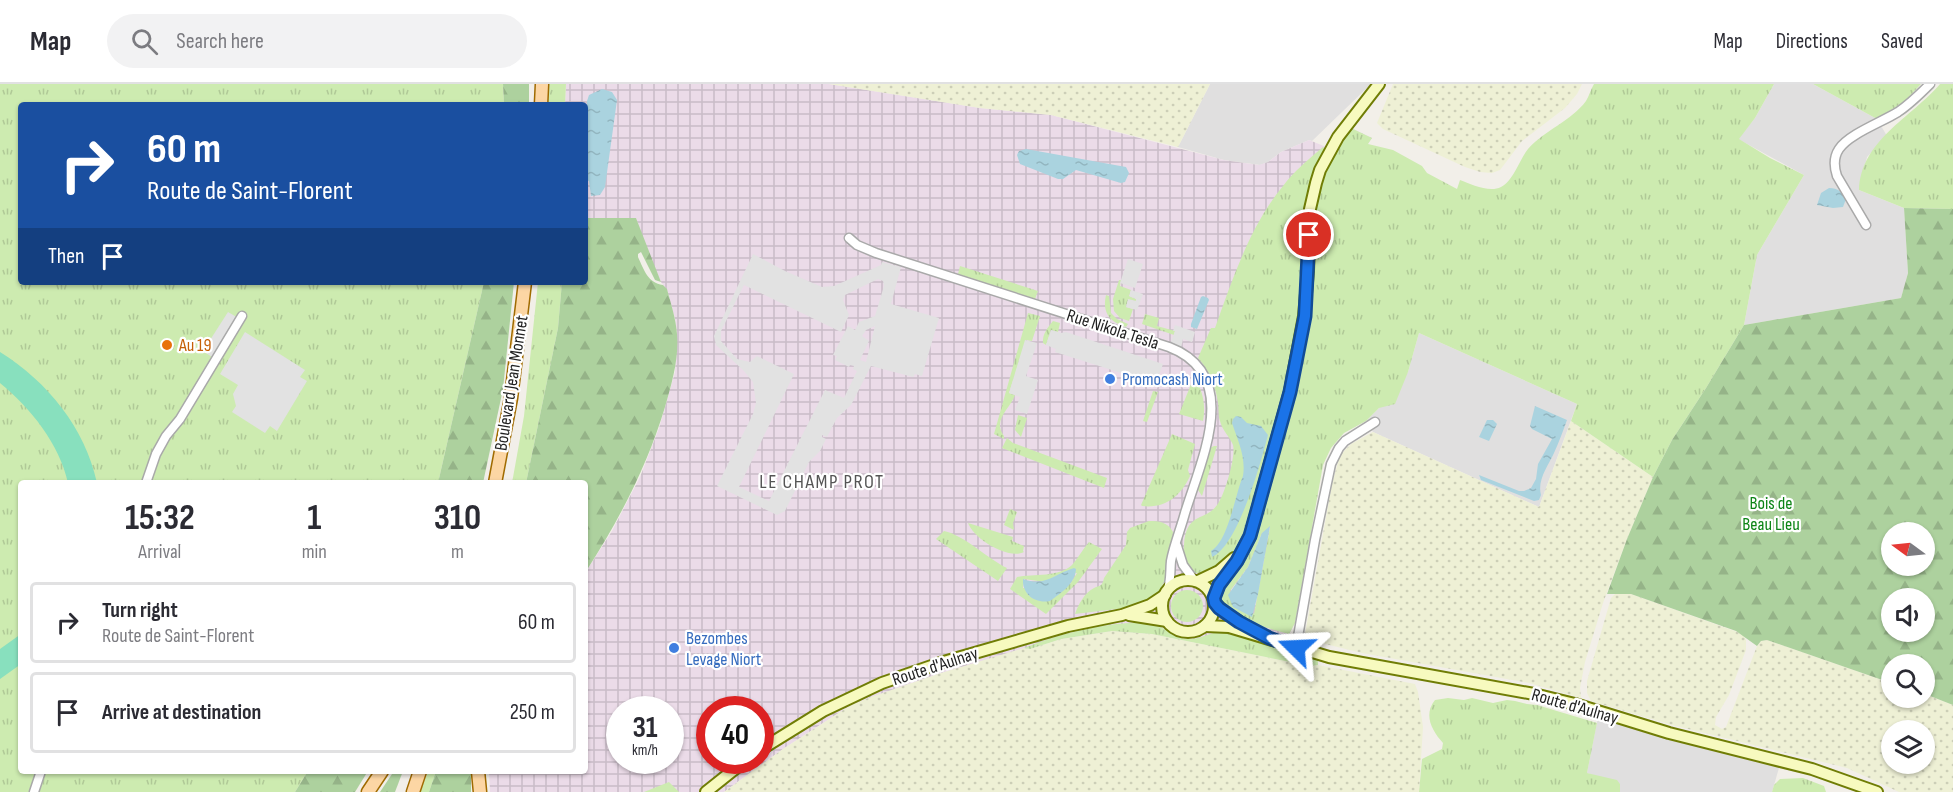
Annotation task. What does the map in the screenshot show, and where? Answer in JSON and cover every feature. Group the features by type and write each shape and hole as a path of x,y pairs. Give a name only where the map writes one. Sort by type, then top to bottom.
{"main road":[{"path":"535,84 535,102"},
{"path":"542,84 542,102"},
{"name":"Boulevard Jean Monnet","path":"496,480 514,378 525,285"},
{"name":"Boulevard Jean Monnet","path":"503,480 516,409 532,285"},
{"path":"368,792 380,774"},
{"path":"406,792 413,774"},
{"path":"413,792 419,774"},
{"path":"478,774 480,792"}],"street":[{"path":"1243,550 1219,571 1196,580 1177,582 1166,592 1162,611 1167,621 1178,630 1187,632 1196,631 1204,626 1211,618 1219,585 1243,550 1258,511 1290,392 1302,336 1307,295 1312,195 1320,170 1338,137 1379,84"},
{"path":"1866,225 1837,176 1834,169 1836,155 1849,140 1910,104 1930,84"},
{"name":"Rue Nikola Tesla","path":"849,238 857,245 876,253 1169,347 1185,354 1194,362 1203,374 1210,391 1212,420 1171,563 1166,592"},
{"path":"147,480 156,454 166,436 180,419 242,316"},
{"path":"1296,648 1331,464 1345,441 1375,422"},
{"path":"1177,543 1183,565 1196,580 1208,588 1214,601"},
{"name":"Route d'Aulnay","path":"774,741 823,711 901,676 1068,626 1122,615 1150,605 1166,592"},
{"name":"Route d'Aulnay","path":"1214,601 1232,618 1269,638"},
{"name":"Route d'Aulnay","path":"1122,615 1167,621"},
{"name":"Route d'Aulnay","path":"1204,626 1228,627 1329,657 1534,694 1575,704 1669,733 1812,769 1877,792"},
{"path":"34,792 39,774"},
{"path":"706,792 728,774"}],"shaded area":[{"path":"566,84 829,84 980,108 1051,115 1224,160 1259,165 1309,140 1336,151 1351,128 1372,138 1363,150 1295,623 1289,634 1282,659 1152,634 1112,631 1061,639 938,674 851,705 774,756 774,696 696,696 696,774 749,774 724,792 490,792 489,774 588,774 588,568 612,531 640,477 659,428 675,372 677,334 675,319 667,290 646,248 636,218 588,218 588,102 565,102"},
{"path":"1210,84 1371,84 1312,141 1309,140 1281,152 1260,165 1224,160 1178,147"},
{"path":"1774,84 1813,84 1877,119 1887,136 1867,157 1859,190 1904,208 1908,273 1901,298 1744,325 1757,255 1804,175 1738,139 1755,118"},
{"path":"753,254 822,287 834,286 881,265 882,262 901,267 891,304 939,318 922,376 915,374 913,377 871,366 851,405 837,418 827,437 822,435 826,439 820,451 809,462 785,511 777,515 717,486 753,414 756,403 753,382 716,345 714,336","holes":["878,279 883,281 884,286 875,316 859,322 855,330 848,326 833,355 837,356 835,360 849,367 854,366 853,369 857,371 844,398 825,390 769,501 739,487 794,374 757,356 750,362 737,359 721,341 721,331 744,285 841,332 849,315 843,300 845,295","875,326 866,362 860,360 869,341 862,336 866,330"]},
{"path":"1128,259 1143,264 1135,288 1120,283"},
{"path":"1131,290 1143,294 1137,310 1126,307 1128,299 1136,301 1129,296"},
{"path":"228,312 240,319 215,359 203,351"},
{"path":"1175,325 1195,332 1192,342 1183,339 1180,352 1169,347"},
{"path":"1051,330 1066,332 1163,364 1156,384 1055,352 1056,349 1046,345"},
{"path":"245,332 305,370 300,377 307,381 277,431 270,426 265,433 232,412 236,406 233,394 238,385 220,374"},
{"path":"1419,333 1577,404 1539,507 1373,432 1366,421 1408,372"},
{"path":"1025,340 1037,343 1026,376 1038,380 1027,414 1015,410 1020,397 1009,393"},
{"path":"1599,712 1781,761 1772,792 1620,792 1620,784 1587,773"}],"green space":[{"path":"0,84 503,84 504,102 18,102 18,285 483,285 439,480 18,480 18,774 306,774 295,792 0,792"},
{"path":"503,84 529,84 529,102 504,102"},
{"path":"548,84 566,84 565,102 547,102"},
{"path":"829,84 1210,84 1178,147 1051,115 980,108"},
{"path":"1393,84 1582,84 1565,108 1522,141 1500,170 1492,173 1465,167 1383,129 1377,123"},
{"path":"1594,84 1774,84 1755,118 1739,139 1804,175 1757,255 1744,325 1672,440 1653,477 1571,421 1577,404 1419,333 1408,372 1395,404 1379,408 1366,421 1344,433 1331,448 1323,465 1295,623 1289,634 1236,615 1222,603 1221,591 1248,555 1282,441 1305,343 1312,238 1318,196 1329,163 1343,139 1351,128 1372,138 1368,144 1393,150 1422,166 1427,173 1457,189 1460,180 1480,187 1496,189 1506,184 1535,142 1580,108","holes":["1270,527 1254,614 1230,591 1248,567 1262,533"]},
{"path":"1813,84 1921,84 1905,101 1877,119"},
{"path":"1940,84 1953,84 1953,209 1904,208 1859,190 1862,172 1868,157 1878,143"},
{"path":"1323,147 1325,149 1312,178 1301,302 1290,372 1247,530 1239,546 1224,562 1210,571 1197,573 1191,570 1185,558 1186,534 1193,522 1209,513 1219,502 1229,474 1234,450 1219,419 1214,385 1209,373 1198,358 1211,328 1215,328 1243,254 1261,218 1287,181"},
{"name":"Bois de Beau Lieu","path":"1904,208 1953,209 1953,705 1935,698 1935,654 1881,654 1881,680 1767,640 1761,641 1757,646 1736,631 1631,594 1607,594 1653,477 1672,440 1744,325 1901,298 1908,273"},
{"path":"588,218 636,218 661,282 655,280 641,252 638,257 650,279 667,289 676,323 676,362 670,389 650,451 621,513 588,568 588,480 527,480 558,328 562,285 588,285"},
{"path":"960,266 1038,291 1035,299 958,274"},
{"path":"1119,280 1121,280 1120,286 1131,290 1129,296 1136,299 1136,301 1128,300 1126,307 1133,309 1129,321 1120,318 1114,311 1113,299"},
{"path":"483,285 514,285 503,389 484,480 439,480"},
{"path":"538,285 562,285 558,328 527,480 513,480 524,416"},
{"path":"1106,295 1109,296 1111,313 1128,324 1126,327 1108,316 1105,307"},
{"path":"1028,313 1040,316 1032,341 1026,340 1009,393 1015,395 1001,420 1004,439 994,434"},
{"path":"1145,314 1159,318 1157,326 1175,331 1174,335 1142,324"},
{"path":"1053,321 1060,323 1058,332 1051,330 1046,345 1043,343 1043,337"},
{"path":"0,352 34,377 62,408 84,444 96,480 67,480 51,441 33,415 0,383"},
{"path":"1194,377 1203,398 1203,421 1179,414"},
{"path":"1153,391 1158,392 1147,422 1143,421"},
{"path":"1018,415 1027,418 1021,437 1015,430"},
{"path":"1571,421 1653,477 1603,603 1585,662 1580,688 1581,698 1529,683 1362,653 1309,640 1305,634 1332,484 1340,455 1351,444 1373,432 1539,507"},
{"path":"1172,434 1195,444 1188,470 1190,476 1182,490 1171,500 1158,505 1142,506 1141,505"},
{"path":"1007,438 1013,443 1107,478 1104,488 1002,448"},
{"path":"1217,446 1202,496 1198,490 1210,448"},
{"path":"1010,509 1017,512 1013,523 1014,530 1004,525"},
{"path":"1149,521 1163,523 1173,532 1166,578 1160,590 1151,599 1125,608 1075,614 1085,596 1102,583 1126,545 1127,532 1130,528"},
{"path":"968,523 1013,537 1012,541 1024,546 1024,552 1017,554 1001,551 984,541"},
{"path":"944,531 960,537 1007,568 998,581 936,539"},
{"path":"1089,542 1102,549 1078,582 1046,614 1010,589 1017,577 1061,572 1067,569","holes":["1077,573 1070,584 1023,588 1024,579 1045,582 1056,576"]},
{"path":"1187,590 1199,594 1203,606 1199,618 1187,622 1175,618 1171,606 1175,594"},
{"path":"1615,594 1631,594 1743,634 1746,640 1746,650 1729,695 1716,717 1715,725 1722,729 1726,727 1757,646 1761,641 1767,640 1881,680 1881,708 1935,708 1935,698 1953,705 1953,792 1899,792 1847,768 1672,725 1591,701 1587,693 1587,681 1611,598"},
{"path":"1128,623 1154,624 1177,637 1187,639 1224,632 1318,660 1318,665 1310,666 1152,634 1112,631 1061,639 1030,649 1024,648 1075,631"},
{"path":"1112,631 1152,634 1310,666 1318,665 1415,684 1423,727 1419,792 724,792 749,774 774,774 774,756 851,705 938,674 1061,639"},
{"path":"18,636 18,666 0,679 0,649"},
{"path":"1448,698 1464,700 1472,698 1493,703 1515,701 1537,705 1597,723 1587,773 1617,780 1620,784 1620,792 1419,792 1422,759 1442,749 1443,743 1430,723 1431,706 1435,700"},
{"path":"306,774 366,774 355,792 295,792"},
{"path":"392,774 402,774 395,792 380,792"},
{"path":"427,774 435,774 429,792 420,792"},
{"path":"435,774 471,774 471,792 429,792"},
{"path":"1803,778 1824,786 1826,792 1772,792 1774,785 1780,779"},
{"path":"669,782 679,792 644,792"}],"water":[{"path":"602,89 612,92 617,100 605,187 600,195 591,196 588,181 587,102 589,95"},
{"path":"1026,149 1126,167 1129,173 1125,182 1121,183 1076,170 1063,179 1058,179 1020,164 1017,155 1019,151"},
{"path":"1829,188 1843,194 1846,199 1843,207 1817,205 1821,193"},
{"path":"1203,296 1209,300 1197,329 1191,327 1191,324"},
{"path":"1535,406 1567,420 1540,484 1539,500 1534,501 1481,480 1479,475 1519,491 1531,488 1536,479 1538,464 1552,439 1530,426"},
{"path":"1236,416 1241,417 1247,423 1261,426 1268,435 1254,483 1239,521 1222,550 1212,557 1211,551 1222,538 1243,476 1242,456 1232,423"},
{"path":"1487,420 1493,420 1497,424 1489,441 1479,437"},
{"path":"1270,526 1252,617 1233,607 1228,595 1248,567 1262,533"},
{"path":"1076,569 1075,574 1070,584 1050,601 1039,601 1030,597 1023,584 1023,579 1044,581"}],"place":[{"name":"Au 19","path":"167,345"},
{"name":"Promocash Niort","path":"1110,379"},
{"name":"Bezombes Levage Niort","path":"674,648"}],"district":[{"name":"LE CHAMP PROT","path":"822,481"}],"route":[{"path":"1296,648 1269,638 1239,622 1219,608 1214,598 1219,585 1237,561 1250,536 1290,392 1305,316 1309,235"}]}
